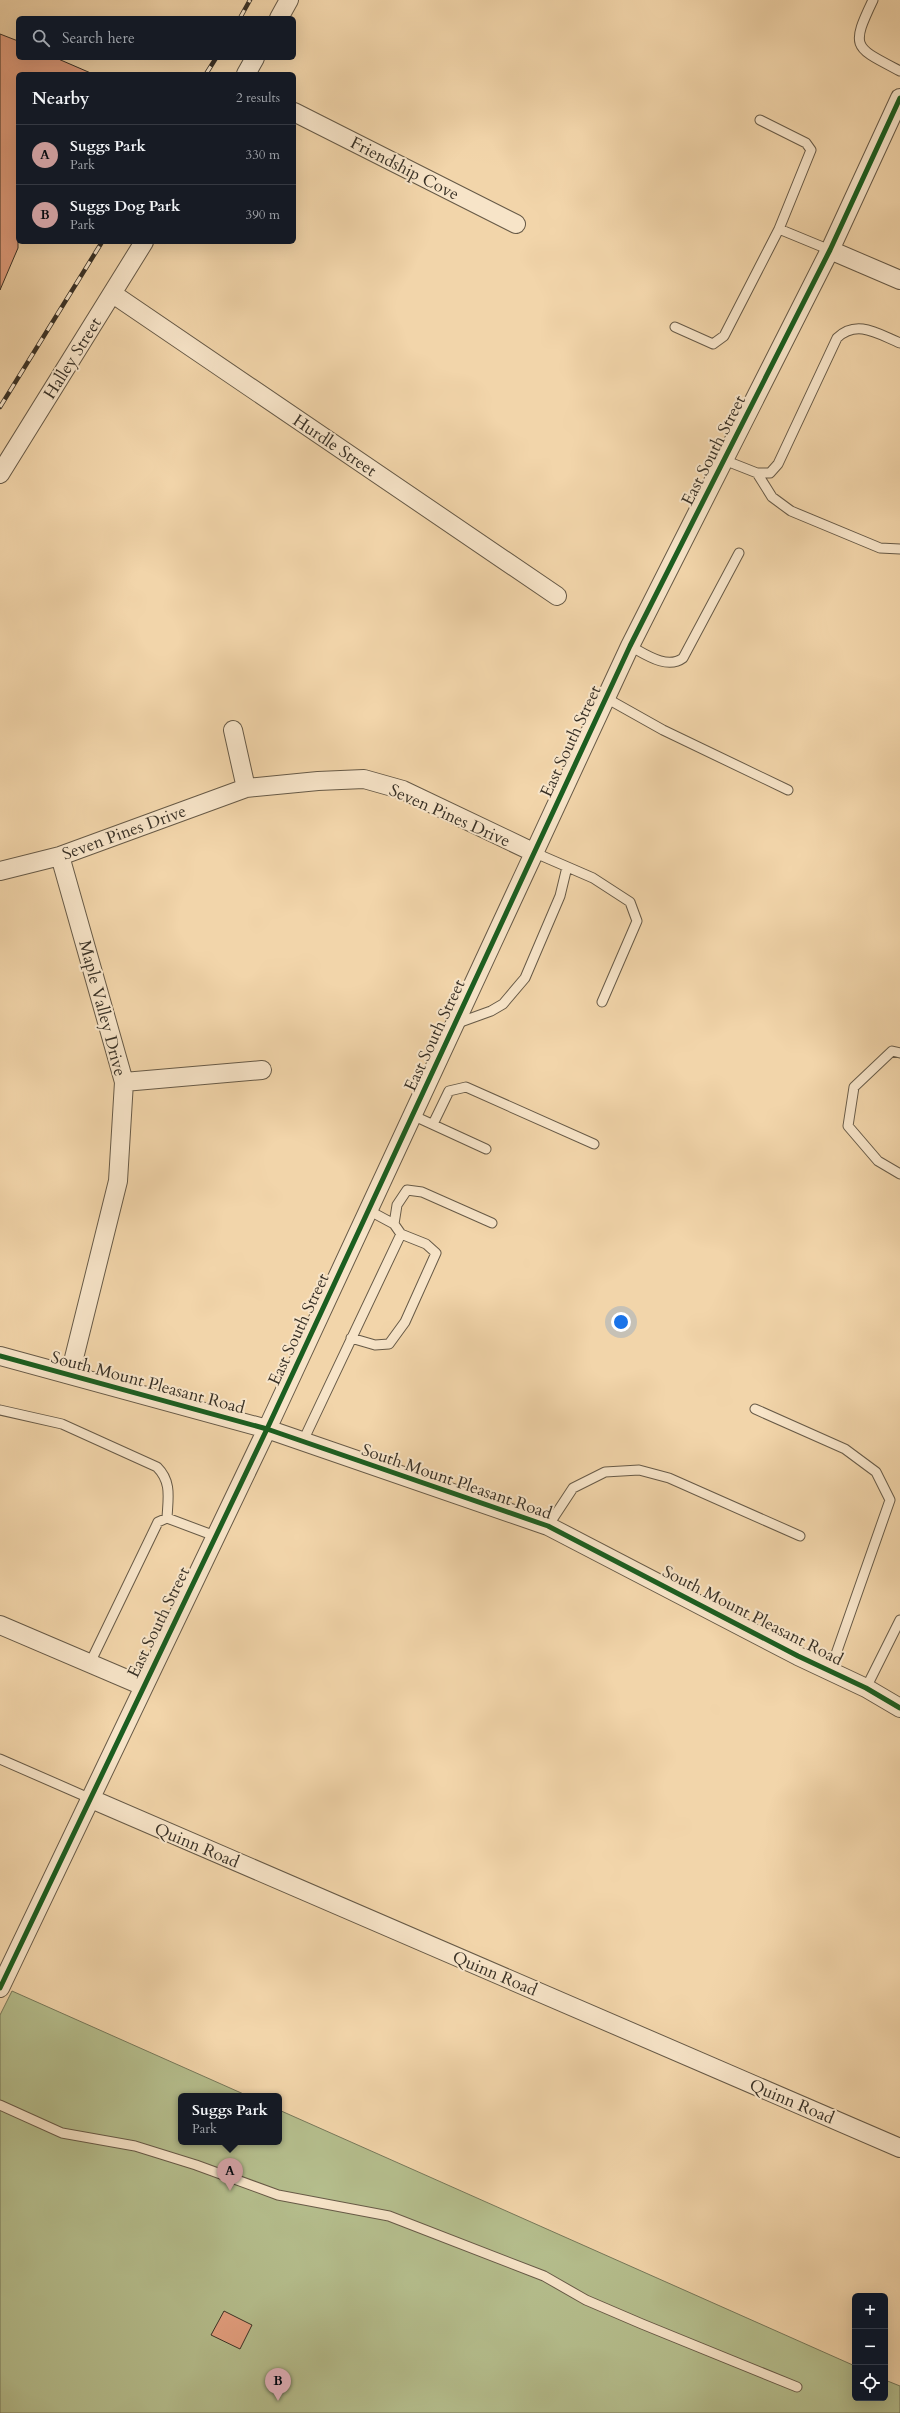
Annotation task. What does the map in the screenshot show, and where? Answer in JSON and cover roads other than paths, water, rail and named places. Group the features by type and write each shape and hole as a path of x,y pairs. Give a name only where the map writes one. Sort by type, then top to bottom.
{"street":[{"path":"280,16 289,0"},
{"path":"247,72 254,60"},
{"name":"East South Street","path":"0,1988 89,1798 267,1429 533,852 630,646 830,250 900,98"},
{"name":"Friendship Cove","path":"296,113 516,224"},
{"name":"Halley Street","path":"0,474 143,244"},
{"path":"830,250 900,280"},
{"name":"Hurdle Street","path":"112,294 557,596"},
{"path":"233,730 246,788"},
{"name":"Seven Pines Drive","path":"0,871 60,856 246,788 318,781 364,779 403,790 533,852"},
{"name":"Maple Valley Drive","path":"60,856 124,1082 118,1181 70,1374"},
{"path":"124,1082 262,1070"},
{"name":"South Mount Pleasant Road","path":"0,1356 267,1429 548,1526 866,1688 900,1708"},
{"path":"0,1624 143,1686"},
{"name":"Quinn Road","path":"89,1798 900,2148"}],"lane":[{"path":"873,0 859,30 858,41 864,50 900,71"},
{"path":"676,327 713,344 724,336 779,229 811,150 806,143 760,120"},
{"path":"779,229 830,250"},
{"path":"724,460 757,473 770,473 778,464 836,338 844,332 856,327 865,328 900,343"},
{"path":"757,473 772,497 791,511 880,548 900,549"},
{"path":"630,646 668,664 677,663 683,658 739,553"},
{"path":"606,698 663,730 788,790"},
{"path":"533,852 593,878 630,902 637,921 602,1002"},
{"path":"454,1024 491,1011 503,1004 525,978 560,896 567,867"},
{"path":"900,1054 892,1051 854,1087 848,1126 878,1161 900,1174"},
{"path":"433,1124 449,1092 466,1087 594,1144"},
{"path":"412,1115 486,1149"},
{"path":"394,1224 397,1205 407,1190 422,1192 492,1224"},
{"path":"351,1338 375,1345 389,1344 405,1322 436,1253 426,1244 401,1234 394,1224 368,1210"},
{"path":"303,1442 401,1234"},
{"path":"755,1409 846,1449 876,1472 890,1500 830,1671"},
{"path":"0,1410 62,1424 157,1467 165,1476 168,1492 167,1518"},
{"path":"548,1526 573,1488 605,1472 639,1470 669,1478 800,1536"},
{"path":"90,1663 158,1522 167,1518 215,1536"},
{"path":"866,1688 900,1620"},
{"path":"0,1759 89,1798"},
{"path":"0,2105 62,2133 135,2146 196,2165 278,2195 389,2216 544,2276 586,2300 797,2387"}],"railway":[{"path":"241,16 250,0"},
{"path":"207,72 215,60"},
{"path":"0,407 101,244"}],"place":[{"name":"Suggs Park","path":"230,2191"},
{"name":"Suggs Dog Park","path":"278,2401"}]}
